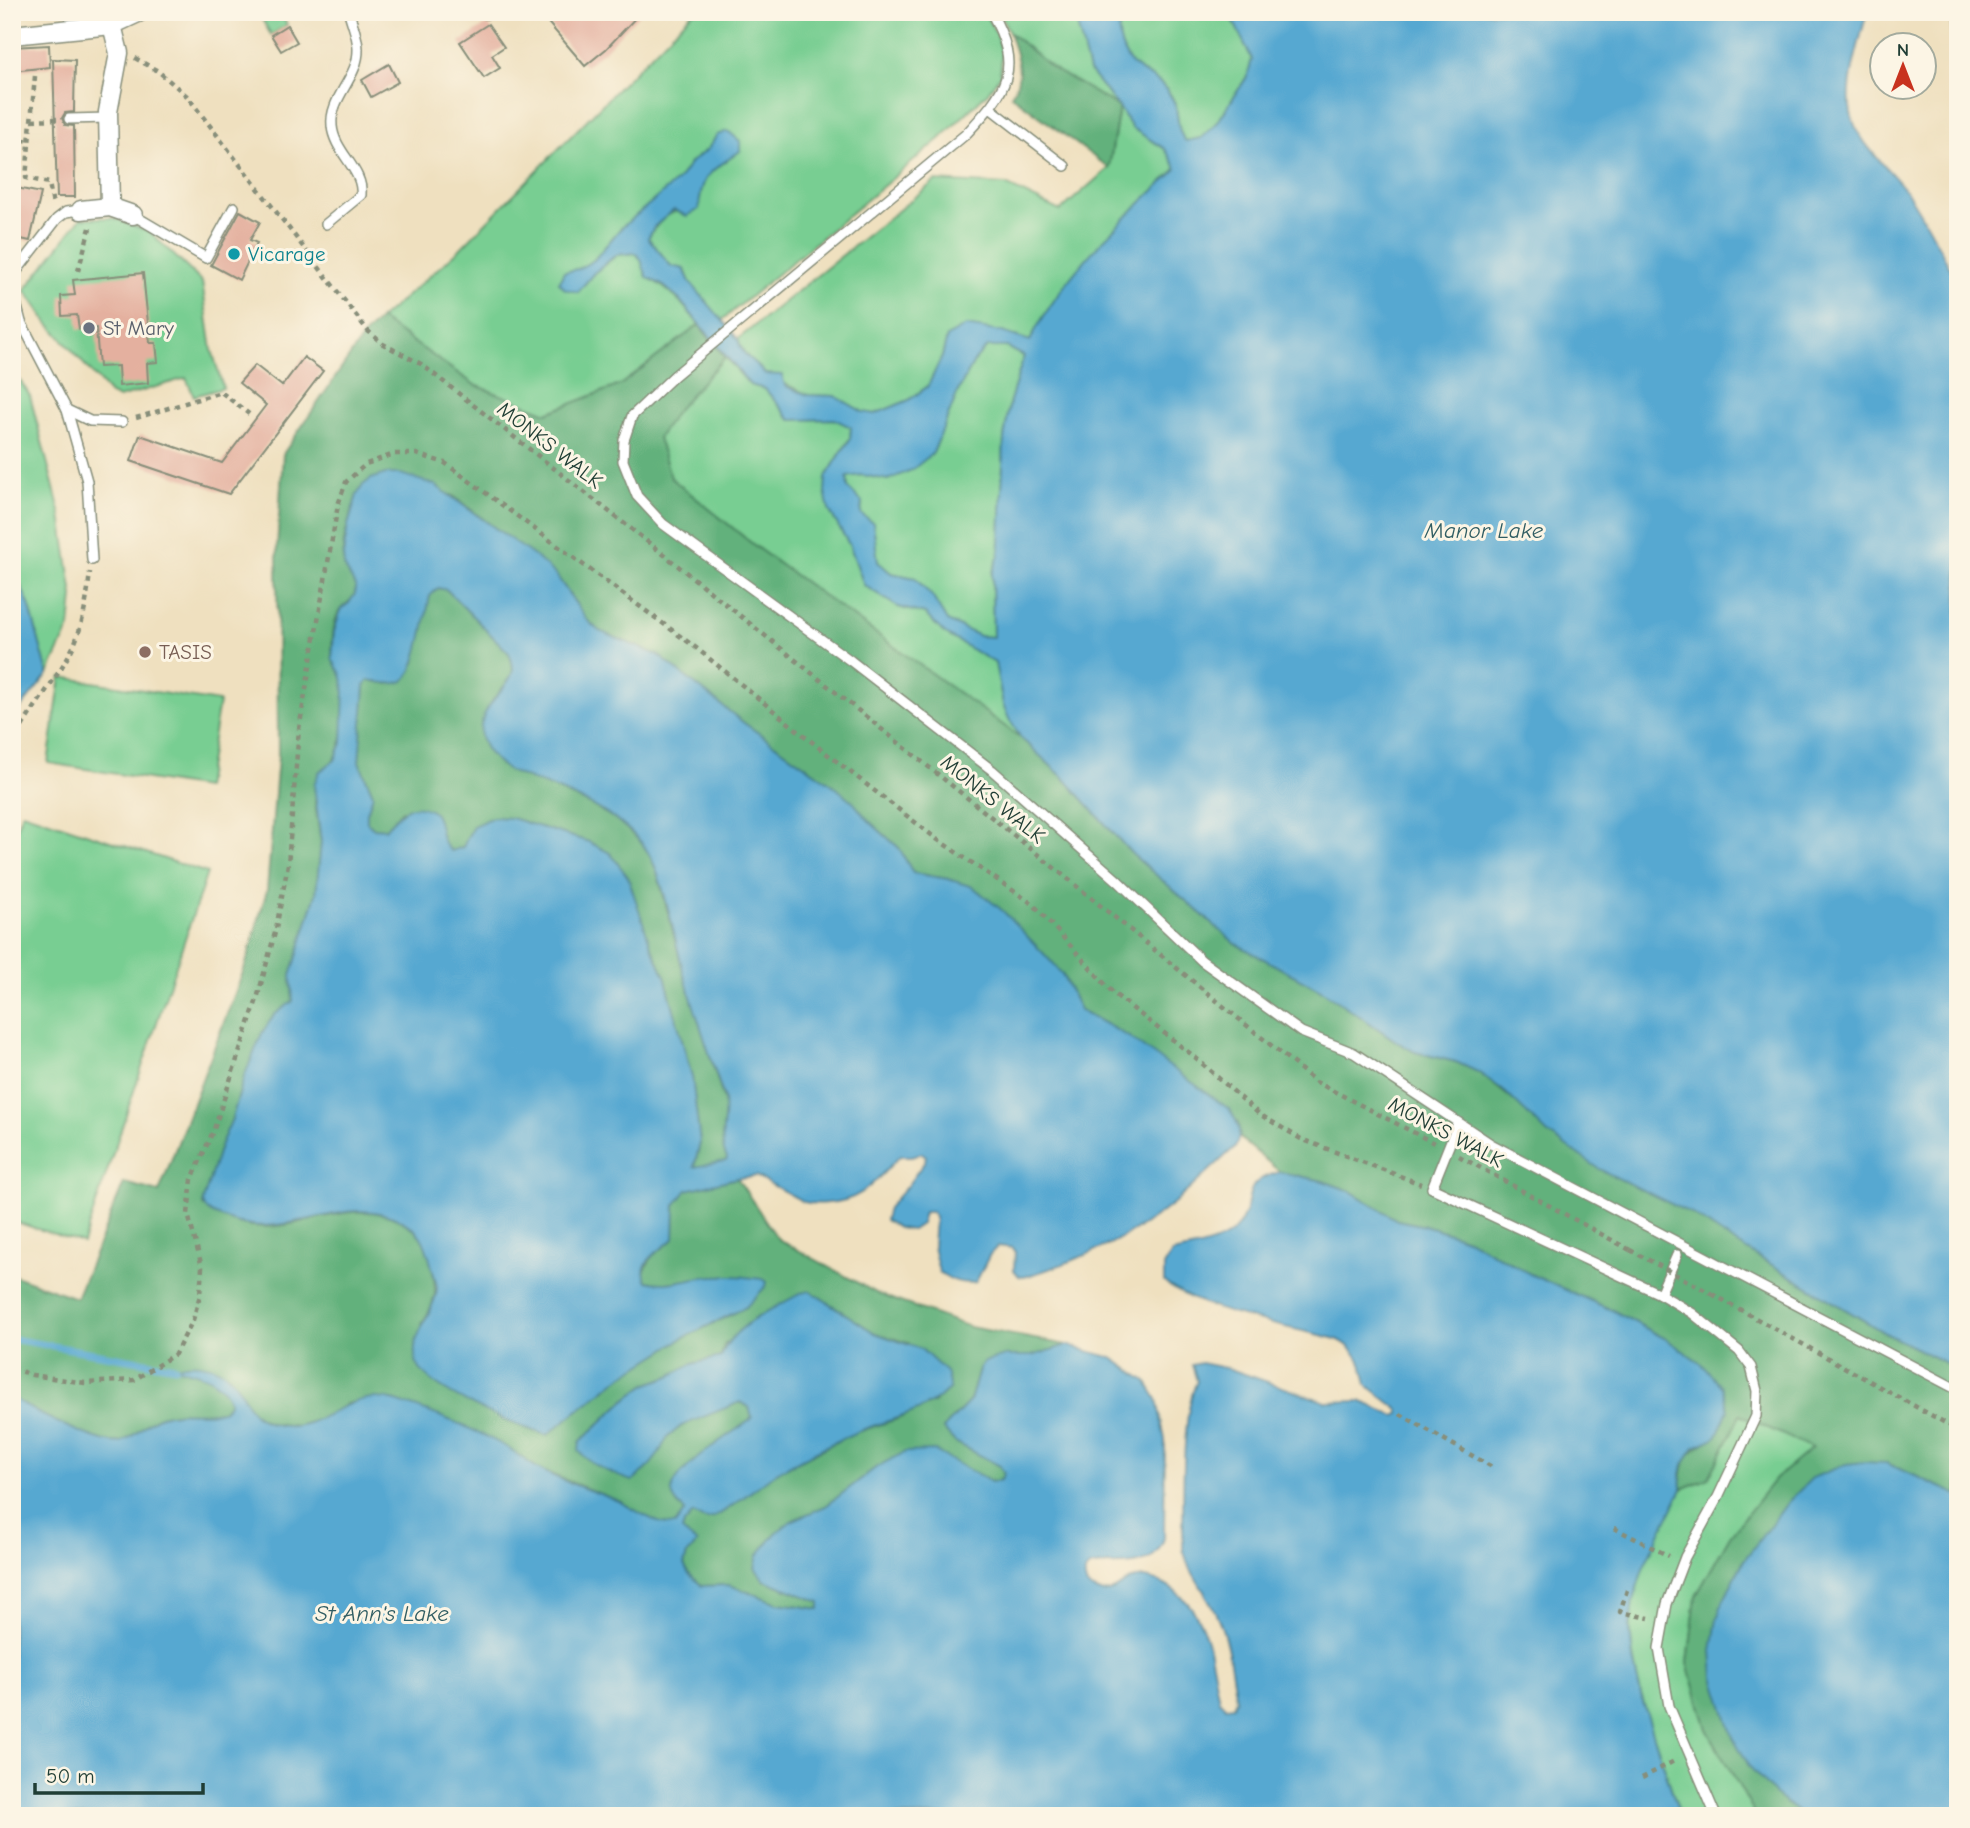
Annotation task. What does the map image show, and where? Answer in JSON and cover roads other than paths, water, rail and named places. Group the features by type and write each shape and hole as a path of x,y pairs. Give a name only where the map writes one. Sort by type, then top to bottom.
{"street":[{"path":"12,36 112,24 140,12"},
{"path":"112,24 119,53 96,208 133,215"}],"lane":[{"path":"326,223 361,195 362,186 335,140 331,125 333,110 352,72 358,51 349,12"},
{"path":"991,12 1002,31 1007,52 1008,75 1002,93 966,134 700,354 632,416 624,440 623,461 636,496 663,524 851,661 992,769 1118,881 1202,961 1301,1032 1354,1053 1490,1144 1958,1390"},
{"path":"990,108 1065,166"},
{"path":"69,119 108,117"},
{"path":"133,215 206,258 234,207"},
{"path":"12,276 57,219 66,212 96,208"},
{"path":"12,288 20,322 67,410 87,481 92,560"},
{"path":"67,410 90,421 121,422"},
{"path":"1458,1122 1432,1188 1660,1294 1692,1313 1739,1351 1751,1367 1757,1391 1756,1416 1718,1497 1682,1563 1667,1604 1659,1648 1669,1706 1716,1816"},
{"path":"1660,1294 1677,1255"}],"water":[{"name":"Manor Lake","path":"1074,12 1121,12 1119,32 1124,53 1132,64 1168,92 1175,105 1180,132 1186,141 1201,138 1217,123 1248,75 1252,59 1229,12 1867,12 1850,89 1854,124 1866,145 1907,192 1958,282 1958,1369 1885,1333 1692,1214 1601,1170 1548,1134 1504,1091 1478,1072 1456,1062 1415,1052 1323,991 1236,944 1132,854 1064,778 1021,738 1003,704 995,663 944,633 925,614 898,607 864,585 850,546 829,510 825,492 826,477 850,439 851,427 834,419 791,420 765,389 750,385 678,298 647,277 636,253 616,255 594,273 578,292 565,289 559,282 564,272 578,269 594,260 620,229 679,179 691,162 708,149 717,135 728,131 740,141 740,151 705,179 699,209 687,216 674,210 655,226 648,238 671,266 684,269 690,282 738,339 746,355 765,374 782,375 785,386 808,395 835,396 863,412 875,414 909,400 928,386 942,357 947,337 966,326 1002,332 1030,341 1044,315 1077,269 1115,228 1177,169 1165,149 1132,128 1119,107 1089,71","holes":["987,347 1007,347 1024,356 1010,401 1004,438 999,555 992,574 993,637 979,636 947,621 932,596 915,578 891,573 878,562 873,523 861,514 862,502 848,488 847,477 862,475 888,480 912,470 933,453 959,389 975,360"]},
{"path":"1950,12 1958,12 1958,90 1951,18"},
{"path":"385,474 401,474 435,485 537,558 556,575 587,620 599,631 658,655 744,723 833,785 899,848 913,873 948,879 973,887 1003,911 1062,974 1080,1010 1129,1037 1229,1109 1238,1127 1239,1137 1235,1147 1158,1215 1104,1247 1024,1277 1014,1270 1013,1248 998,1246 990,1254 976,1282 971,1283 956,1281 939,1272 933,1247 935,1217 932,1212 924,1212 921,1224 912,1230 898,1228 885,1220 888,1208 925,1161 926,1156 922,1153 900,1156 860,1194 840,1201 818,1204 804,1202 756,1176 687,1190 675,1205 674,1239 647,1262 644,1274 647,1281 668,1283 710,1276 733,1276 763,1279 767,1282 766,1286 746,1307 681,1339 615,1381 547,1435 498,1417 460,1398 429,1379 420,1369 415,1359 417,1339 435,1299 437,1287 424,1242 410,1226 387,1215 357,1211 267,1226 237,1223 209,1212 203,1201 244,1077 262,1033 274,1015 293,1001 291,976 316,894 321,842 314,785 319,772 335,760 342,743 344,687 341,674 332,659 334,632 341,609 355,594 355,586 344,566 343,555 357,495 371,479","holes":["438,588 447,590 509,653 512,661 511,676 490,705 481,725 481,735 489,753 509,771 562,791 612,817 640,841 656,869 685,978 723,1095 725,1111 722,1135 726,1161 694,1167 700,1143 692,1077 665,976 651,946 628,877 610,853 589,842 511,818 493,817 473,826 463,847 451,851 442,838 436,816 428,809 408,808 385,829 374,828 367,822 373,794 359,762 365,686 369,680 395,683 408,676 417,655 430,596"]},
{"path":"12,568 29,604 48,674 12,719"},
{"name":"St Ann's Lake","path":"1280,1172 1323,1181 1350,1191 1397,1220 1435,1228 1469,1240 1532,1275 1614,1311 1666,1339 1702,1364 1722,1387 1728,1410 1715,1438 1695,1447 1683,1465 1682,1489 1644,1566 1633,1600 1630,1628 1633,1660 1641,1696 1680,1816 12,1816 12,1397 66,1426 112,1442 126,1440 161,1416 225,1410 230,1401 225,1392 207,1377 175,1367 181,1365 210,1366 223,1372 235,1382 255,1414 270,1423 288,1426 304,1424 361,1400 377,1398 396,1401 481,1434 558,1478 618,1501 653,1520 675,1525 685,1511 673,1496 674,1484 703,1453 749,1421 752,1417 749,1407 740,1402 681,1426 667,1438 646,1470 632,1481 596,1466 579,1451 580,1442 645,1385 692,1364 721,1357 726,1346 743,1327 801,1293 810,1291 875,1333 921,1349 946,1372 950,1388 914,1412 864,1429 795,1462 713,1518 706,1519 693,1514 684,1524 682,1531 697,1543 687,1554 684,1565 688,1573 702,1586 729,1585 778,1603 820,1609 820,1602 764,1580 755,1568 758,1555 776,1533 791,1521 826,1506 878,1466 905,1452 935,1451 991,1482 1001,1480 1004,1474 1000,1466 955,1442 943,1429 970,1401 984,1362 1005,1356 1032,1356 1067,1345 1112,1358 1146,1381 1157,1399 1165,1440 1164,1538 1157,1552 1147,1560 1134,1564 1089,1568 1085,1573 1087,1584 1099,1592 1110,1592 1130,1580 1143,1578 1159,1582 1176,1592 1188,1604 1204,1632 1219,1700 1226,1707 1233,1706 1236,1699 1222,1628 1183,1549 1185,1439 1197,1381 1192,1365 1201,1363 1230,1369 1326,1402 1360,1401 1395,1416 1400,1414 1399,1410 1367,1385 1364,1370 1355,1352 1337,1339 1223,1311 1201,1303 1164,1282 1164,1266 1172,1253 1207,1245 1231,1233 1243,1218 1253,1187 1266,1176"},
{"path":"1886,1463 1958,1495 1958,1816 1803,1816 1774,1794 1749,1766 1733,1737 1714,1677 1712,1651 1717,1618 1744,1560 1788,1502 1812,1478 1846,1464"}],"waterway":[{"path":"12,1339 175,1367"}],"place":[{"name":"Vicarage","path":"234,254"},
{"name":"St Mary","path":"89,328"},
{"name":"TASIS","path":"145,652"}]}
